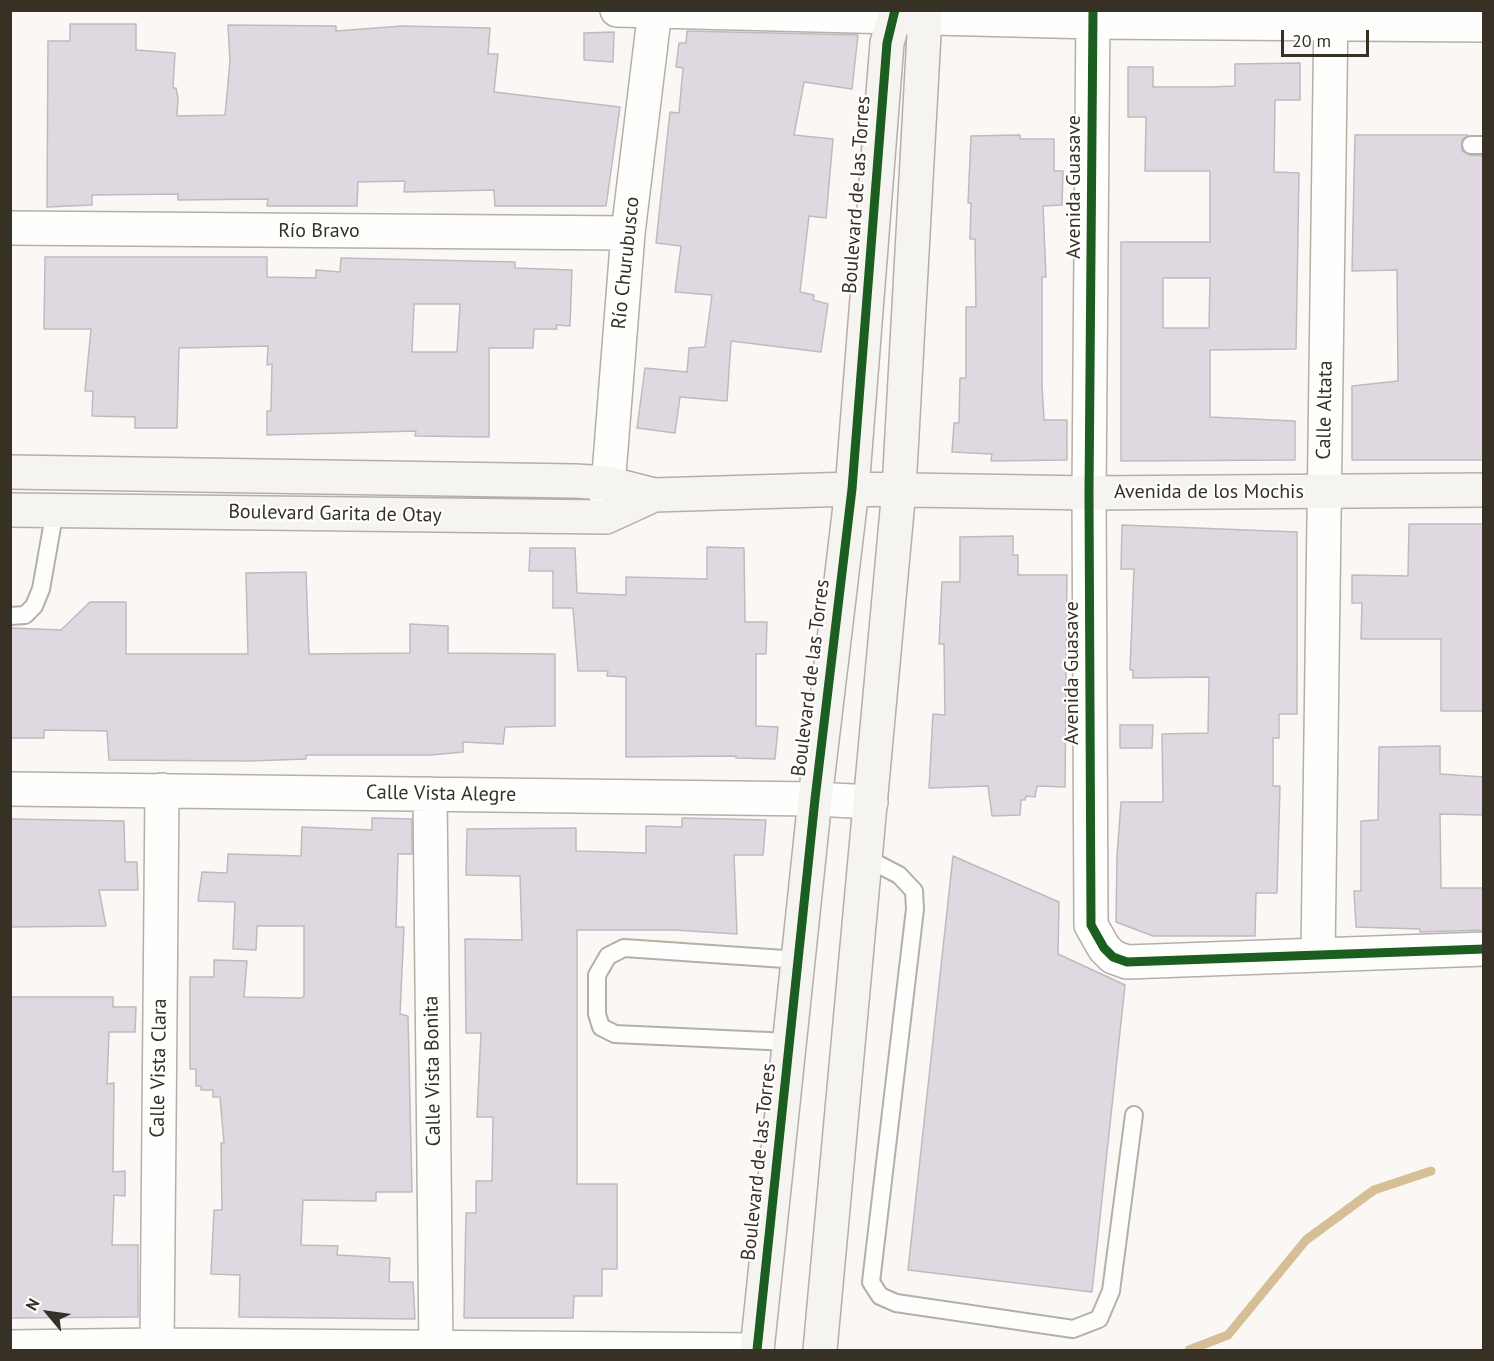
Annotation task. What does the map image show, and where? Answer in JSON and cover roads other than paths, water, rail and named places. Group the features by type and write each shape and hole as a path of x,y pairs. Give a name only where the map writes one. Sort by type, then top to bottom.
{"street":[{"path":"617,10 1331,17 1484,25"},
{"name":"Río Churubusco","path":"606,517 628,233 655,11"},
{"path":"820,1350 899,489 905,14"},
{"name":"Boulevard de las Torres","path":"757,1350 815,799 852,489 886,43 905,14"},
{"name":"Avenida Guasave","path":"1093,16 1089,493 1091,925 1097,938 1113,957 1127,962 1484,949"},
{"name":"Calle Altata","path":"1318,954 1331,17"},
{"name":"Río Bravo","path":"10,228 628,233"},
{"name":"Boulevard Garita de Otay","path":"10,472 607,483 654,495 852,489"},
{"name":"Avenida de los Mochis","path":"852,489 1089,493 1484,490"},
{"name":"Boulevard Garita de Otay","path":"10,510 606,517 654,495"},
{"name":"Calle Vista Alegre","path":"10,789 815,799 871,802"},
{"name":"Calle Vista Clara","path":"157,1345 162,790"},
{"name":"Calle Vista Bonita","path":"430,794 436,1349"},
{"path":"10,1347 157,1345 765,1350"}],"lane":[{"path":"10,616 24,615 34,606 42,589 55,510"},
{"path":"866,858 899,875 914,891 915,909 871,1282 880,1296 896,1303 1073,1329 1099,1319 1111,1290 1134,1115"},
{"path":"790,1042 615,1034 601,1028 597,1014 597,975 608,956 624,948 799,960"}],"waterway":[{"path":"1189,1350 1228,1335 1306,1240 1374,1190 1431,1171"}]}
